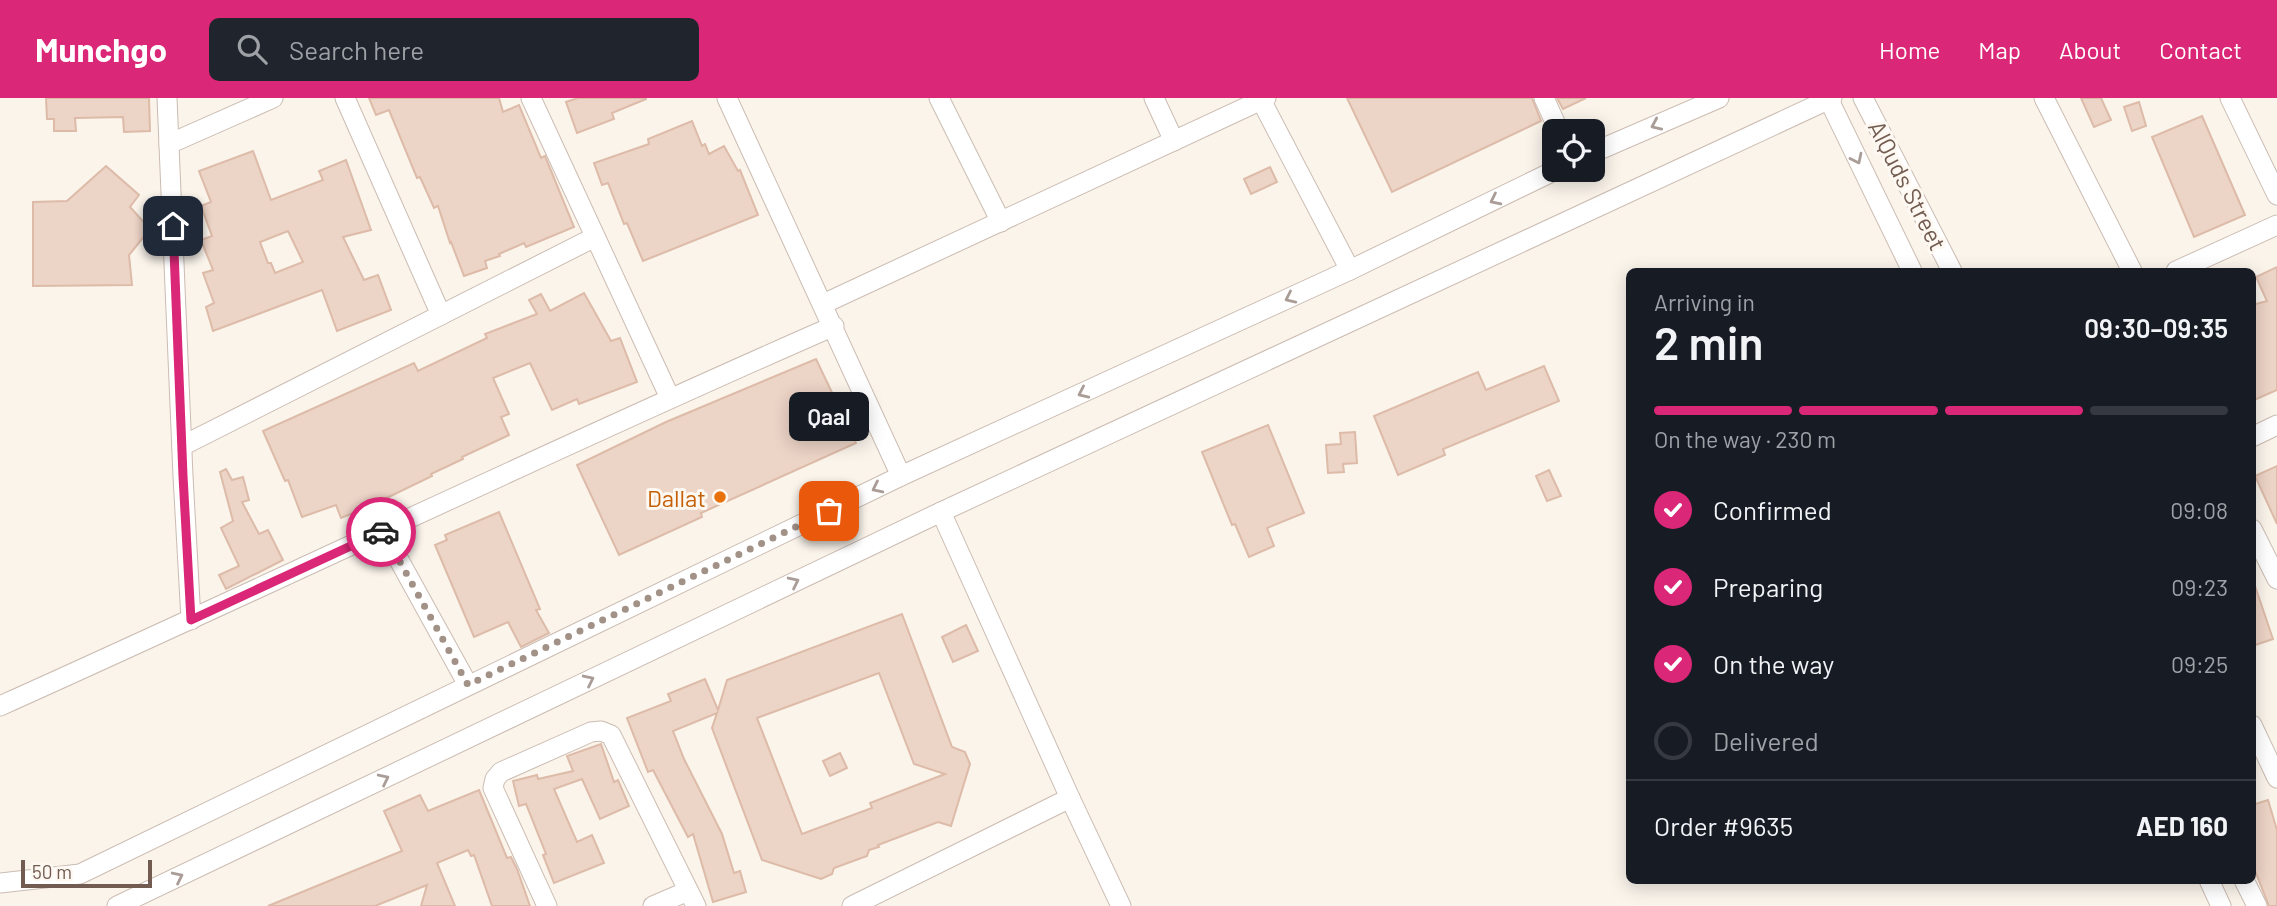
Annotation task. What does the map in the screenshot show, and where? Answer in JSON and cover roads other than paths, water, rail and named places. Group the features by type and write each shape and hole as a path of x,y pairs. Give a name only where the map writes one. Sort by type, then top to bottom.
{"street":[{"path":"167,98 191,620"},
{"path":"169,144 273,98"},
{"path":"345,98 441,315"},
{"path":"531,98 670,398"},
{"path":"727,98 901,476"},
{"path":"939,98 1000,222"},
{"path":"1154,98 1174,141"},
{"path":"1544,98 1554,119"},
{"path":"1605,146 1692,103 1719,98"},
{"name":"AlQuds Street","path":"1863,98 1950,268"},
{"path":"2044,98 2130,268"},
{"path":"2230,98 2277,195"},
{"path":"823,304 1264,99 1350,271"},
{"path":"117,906 941,512 1829,99"},
{"name":"AlQuds Street","path":"1829,99 1911,268"},
{"path":"0,883 80,874 901,476 1350,271 1542,177"},
{"path":"2183,268 2277,225"},
{"path":"181,446 595,237"},
{"path":"0,706 670,398 834,326"},
{"path":"2256,435 2277,425"},
{"path":"941,512 1121,906"},
{"path":"383,531 468,685"},
{"path":"2256,537 2277,579"},
{"path":"547,906 493,788 495,779 501,772 591,732 601,731 611,735 692,898 653,906"},
{"path":"2256,734 2277,778"},
{"path":"852,906 1070,798"},
{"path":"2211,884 2221,906"},
{"path":"2246,884 2256,906"}],"place":[{"name":"Dallat","path":"720,497"},
{"name":"Qaal","path":"829,511"}]}
